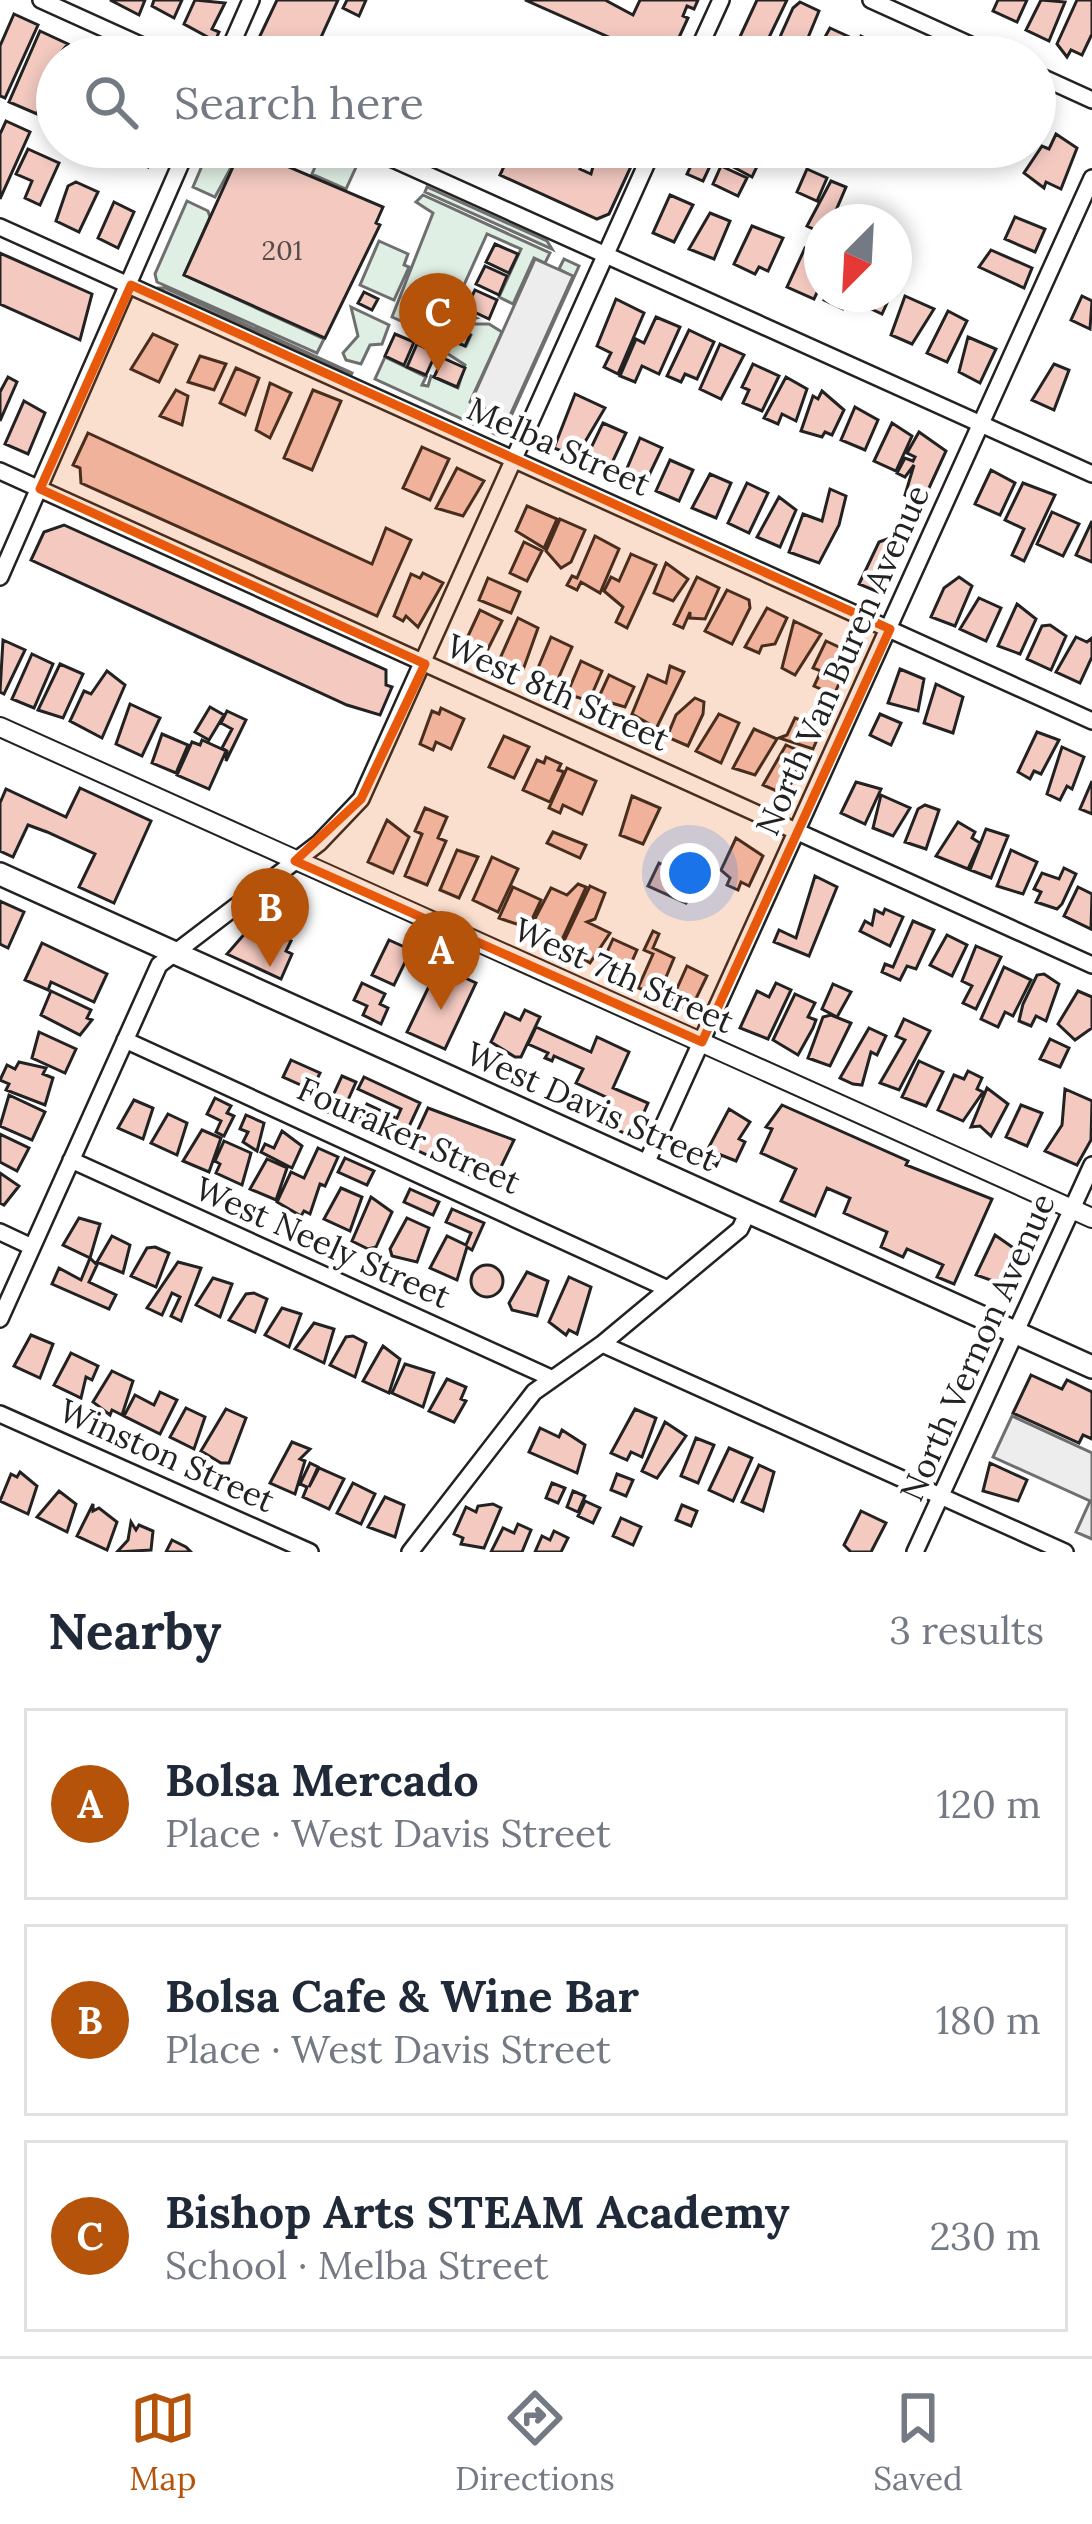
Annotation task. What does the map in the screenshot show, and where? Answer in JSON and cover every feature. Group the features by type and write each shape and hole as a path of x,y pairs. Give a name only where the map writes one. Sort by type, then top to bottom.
{"main road":[{"name":"West Davis Street","path":"0,874 1092,1366"}],"street":[{"path":"40,0 120,36"},
{"path":"235,36 251,0"},
{"path":"705,36 722,0"},
{"path":"871,0 951,36"},
{"path":"1056,84 1092,100"},
{"path":"0,578 179,168"},
{"path":"412,168 1092,474"},
{"path":"0,1318 159,965 295,861 362,799 644,168"},
{"name":"North Van Buren Avenue","path":"645,1166 1092,178"},
{"name":"Melba Street","path":"0,227 1092,721"},
{"name":"West 8th Street","path":"0,471 1092,964"},
{"name":"West 7th Street","path":"0,727 1092,1218"},
{"name":"Fouraker Street","path":"125,1040 668,1288"},
{"name":"West Neely Street","path":"70,1160 551,1378"},
{"name":"North Vernon Avenue","path":"915,1552 1092,1166"},
{"path":"410,1552 519,1407 740,1229 748,1212"},
{"path":"0,1232 32,1246"},
{"path":"602,1343 1065,1552"},
{"name":"Winston Street","path":"0,1414 310,1552"}],"highlighted area":[{"path":"131,285 890,629 702,1042 295,861 361,799 425,664 40,489"}],"green space":[{"path":"201,168 231,168 215,197 193,187"},
{"path":"315,168 356,168 346,189 312,174"},
{"path":"427,187 547,241 552,249 425,192"},
{"path":"423,195 550,253 545,263 534,258 513,304 499,297 521,249 487,234 440,338 392,317 433,213 416,202"},
{"path":"187,201 208,211 210,217 184,275 324,339 317,353 157,282 155,274"},
{"path":"379,241 408,254 404,265 409,267 394,300 360,285"},
{"path":"564,259 579,266 503,434 499,436 487,430 493,416 508,420 573,277 559,269"},
{"path":"157,288 165,288 352,373 351,375"},
{"path":"351,307 389,325 382,344 370,345 361,364 346,360 343,353 358,336"},
{"path":"459,310 476,318 458,322 451,341 466,346 471,335 462,330 464,324 489,324 502,332 470,402 480,409 473,424 375,379 385,357 426,377 422,385 428,386 431,376 458,388 465,365 442,350 449,345"}],"shaded area":[{"path":"535,259 573,276 508,420 471,402"},
{"path":"1012,1416 1092,1453 1092,1539 1076,1532 1090,1501 993,1457"}],"building":[{"path":"110,0 145,0 139,15"},
{"path":"154,0 182,0 174,18 152,6"},
{"path":"195,0 225,3 212,29 219,32 217,36 206,36 184,24"},
{"path":"277,0 338,0 322,36 260,36"},
{"path":"347,0 366,0 359,16 343,8"},
{"path":"525,0 605,0 633,15 640,0 698,0 694,9 687,6 683,16 688,18 680,36 606,36"},
{"path":"757,0 787,0 770,36 740,36"},
{"path":"998,0 1027,0 1017,22 993,11"},
{"path":"1041,0 1065,2 1051,36 1026,30"},
{"path":"1077,0 1092,0 1092,34 1082,55 1071,50 1067,57 1057,44"},
{"path":"800,2 819,11 809,36 780,36"},
{"path":"14,14 38,25 5,98 0,96 0,46"},
{"path":"36,40 36,114 9,102"},
{"path":"6,121 30,132 0,199 0,134"},
{"path":"1056,134 1077,148 1061,189 1046,182 1044,188 1024,173 1027,168 1056,168"},
{"path":"28,149 36,153 36,168 57,168 40,205 25,198 32,181 16,174"},
{"path":"232,168 291,168 383,207 376,223 380,225 325,338 184,275"},
{"path":"503,168 580,168 591,174 593,168 630,168 609,214 597,219 500,175"},
{"path":"690,168 709,168 703,181 687,174"},
{"path":"720,168 747,178 738,196 713,184"},
{"path":"735,168 756,168 752,177"},
{"path":"807,169 827,178 817,201 797,192"},
{"path":"831,181 846,187 839,204 819,204"},
{"path":"76,182 98,192 79,232 56,221 68,186"},
{"path":"670,195 693,205 674,242 653,233"},
{"path":"114,202 134,212 118,248 98,238"},
{"path":"710,213 730,221 714,259 689,249"},
{"path":"1015,217 1045,229 1035,252 1005,239"},
{"path":"752,226 783,238 768,271 759,267 755,274 734,264"},
{"path":"495,244 518,254 509,273 486,262"},
{"path":"804,250 804,295 787,287"},
{"path":"991,250 1032,268 1024,288 979,267"},
{"path":"0,253 92,294 80,340 0,304"},
{"path":"485,266 507,276 499,295 476,284"},
{"path":"475,290 497,300 489,319 466,308"},
{"path":"364,292 378,299 372,310 358,303"},
{"path":"1082,296 1092,301 1090,329 1071,320"},
{"path":"616,299 644,313 618,374 604,367 611,353 597,346"},
{"path":"912,299 934,309 912,344 891,335 899,312 912,312"},
{"path":"948,311 967,321 947,362 927,353"},
{"path":"656,317 680,327 659,374 642,366 635,382 620,376 636,339 644,343"},
{"path":"456,328 470,335 465,346 451,340"},
{"path":"689,330 714,342 697,379 685,374 681,382 667,376"},
{"path":"153,334 177,345 159,382 131,369"},
{"path":"395,334 414,342 404,365 385,356"},
{"path":"968,337 996,349 980,383 959,372"},
{"path":"417,344 436,353 426,375 407,367"},
{"path":"720,344 744,355 721,399 700,389"},
{"path":"200,356 226,364 214,390 188,382"},
{"path":"443,358 465,368 457,387 434,377"},
{"path":"753,364 779,376 762,411 743,403 749,390 742,387"},
{"path":"1054,364 1069,370 1054,410 1032,400"},
{"path":"236,368 259,378 245,415 220,403"},
{"path":"8,377 17,382 0,421 0,392"},
{"path":"786,377 807,389 796,421 782,414 778,424 764,418"},
{"path":"270,383 291,393 270,438 256,430"},
{"path":"176,390 188,396 182,425 160,416"},
{"path":"313,390 341,401 312,470 284,458"},
{"path":"822,391 844,410 832,435 825,432 822,437 801,431 813,396 818,399"},
{"path":"575,394 605,408 576,457 554,448"},
{"path":"24,401 45,413 28,454 5,444"},
{"path":"855,407 878,420 865,450 841,440"},
{"path":"603,423 626,433 612,463 604,465 589,452"},
{"path":"892,423 912,436 896,471 874,461"},
{"path":"919,432 946,451 929,488 915,500 905,495 914,465 905,477 897,473 905,458 913,461 915,457 907,453"},
{"path":"88,433 372,564 386,528 411,540 377,616 81,483 80,468 73,465"},
{"path":"640,438 662,448 642,490 622,480"},
{"path":"422,447 449,459 430,500 403,488"},
{"path":"670,460 693,470 679,501 656,491"},
{"path":"457,468 484,481 463,516 436,508"},
{"path":"991,470 1015,483 1000,515 975,504"},
{"path":"710,474 731,483 716,518 692,508"},
{"path":"747,483 768,493 749,533 728,523"},
{"path":"1023,483 1055,495 1024,561 1012,555 1024,529 1005,520"},
{"path":"830,489 846,496 839,525 819,563 789,552 803,514 822,521"},
{"path":"779,497 796,510 780,547 757,537"},
{"path":"527,506 557,519 544,548 516,531"},
{"path":"1052,512 1079,524 1063,556 1037,544"},
{"path":"560,519 585,530 571,562 561,568 546,551"},
{"path":"1092,521 1092,562 1076,555"},
{"path":"64,525 386,670 386,685 392,687 380,715 347,705 31,560 44,532"},
{"path":"595,536 619,549 600,593 581,582 577,590 567,585 572,576 577,578"},
{"path":"887,539 899,544 894,569 878,592 859,584 879,542"},
{"path":"524,542 542,551 527,581 510,573"},
{"path":"631,554 656,565 627,628 616,622 623,607 604,591 611,577 619,581"},
{"path":"666,563 688,579 673,601 654,593"},
{"path":"423,573 443,583 418,627 406,616 403,621 394,616 411,574 420,578"},
{"path":"697,577 719,588 705,619 690,618 690,612 683,628 674,624"},
{"path":"959,577 972,586 955,626 931,617 944,588"},
{"path":"488,578 520,592 511,613 479,600"},
{"path":"727,590 749,600 750,608 732,644 705,631"},
{"path":"979,598 1001,608 986,641 960,629"},
{"path":"1017,604 1036,619 1020,654 998,646"},
{"path":"767,608 787,618 775,644 762,646 759,653 745,647"},
{"path":"480,610 502,621 483,659 462,649"},
{"path":"518,618 538,628 523,670 498,663"},
{"path":"794,621 821,634 795,675 782,668"},
{"path":"1050,625 1066,636 1051,670 1027,659 1042,626"},
{"path":"551,637 572,647 555,686 546,686 533,680"},
{"path":"1076,637 1087,642 1092,638 1092,657 1080,683 1056,672"},
{"path":"3,640 25,650 4,694 0,692"},
{"path":"826,641 841,648 838,656 849,661 834,695 814,686 821,671 813,668"},
{"path":"32,654 53,664 34,708 12,699"},
{"path":"581,661 602,671 589,701 567,694"},
{"path":"60,664 83,674 63,718 38,710"},
{"path":"670,666 684,672 651,739 646,737 651,725 632,714 648,675 666,683"},
{"path":"900,669 924,679 918,711 888,703"},
{"path":"107,671 125,685 102,738 70,721 84,691 91,694"},
{"path":"609,675 634,687 625,707 598,699"},
{"path":"936,684 963,697 953,733 924,723"},
{"path":"695,698 704,702 703,714 688,746 667,737 676,715"},
{"path":"130,704 160,718 142,756 116,744"},
{"path":"210,707 224,715 209,740 195,732"},
{"path":"441,708 464,719 451,749 436,742 433,750 420,744 432,711 439,714"},
{"path":"227,711 246,720 226,761 227,751 222,748 232,729 221,723"},
{"path":"719,714 739,723 721,763 696,751"},
{"path":"880,714 901,723 891,745 870,735"},
{"path":"795,718 822,728 813,749 779,738 787,735"},
{"path":"754,729 777,739 755,775 733,768"},
{"path":"1037,732 1059,740 1041,774 1034,771 1030,779 1018,772"},
{"path":"162,734 188,745 176,773 152,763"},
{"path":"504,736 529,747 514,778 489,767"},
{"path":"202,740 226,751 209,789 177,775 192,742 200,745"},
{"path":"786,745 804,753 786,795 763,785"},
{"path":"1062,747 1084,757 1072,789 1067,786 1060,800 1047,794"},
{"path":"546,757 561,764 558,770 564,772 550,802 523,790 537,760 544,763"},
{"path":"567,768 596,781 582,814 563,805 560,813 549,808"},
{"path":"1092,781 1092,814 1080,809"},
{"path":"856,782 881,789 865,824 841,813"},
{"path":"80,788 151,821 114,903 79,887 95,854 47,832 28,825 13,857 0,851 0,803 6,789 66,817"},
{"path":"881,795 910,808 893,836 873,828"},
{"path":"632,796 660,808 643,844 620,835"},
{"path":"925,805 939,810 926,849 905,842 918,809"},
{"path":"425,808 447,817 438,838 446,841 427,885 405,876 422,834 415,831"},
{"path":"387,820 409,837 393,873 368,862"},
{"path":"958,822 975,832 972,838 980,843 968,869 936,856"},
{"path":"986,829 1008,836 991,878 970,870"},
{"path":"553,832 586,845 580,858 547,843"},
{"path":"736,838 763,856 749,886 741,882 738,890 727,885 730,878 721,870"},
{"path":"457,850 478,857 459,898 440,890"},
{"path":"1011,850 1037,862 1023,894 997,886"},
{"path":"492,857 518,869 498,912 473,900"},
{"path":"659,863 675,870 678,864 703,877 686,903 648,886"},
{"path":"1064,868 1076,874 1062,904 1057,909 1036,902 1041,892 1034,889 1042,873 1059,879"},
{"path":"815,876 837,887 809,956 774,942 779,930 796,938"},
{"path":"578,884 586,887 560,944 534,939 537,934 529,930 551,888 567,895"},
{"path":"590,886 605,893 595,919 587,922 610,933 590,963 562,945"},
{"path":"513,887 541,900 528,928 499,918"},
{"path":"1078,887 1092,894 1091,929 1064,916"},
{"path":"0,901 24,912 8,948 0,944"},
{"path":"885,909 903,917 890,946 860,931 865,921 872,925 875,910 883,914"},
{"path":"913,921 934,930 916,969 907,966 900,980 882,972 885,964 893,967"},
{"path":"247,931 278,945 282,937 291,941 286,951 292,954 281,979 227,954"},
{"path":"653,931 659,934 653,948 674,958 659,994 638,988 653,954 644,950"},
{"path":"947,935 967,945 952,976 930,965"},
{"path":"613,939 637,950 623,981 599,970"},
{"path":"389,940 411,950 394,985 372,975"},
{"path":"42,943 107,974 94,1002 51,982 48,990 25,980"},
{"path":"976,946 1001,957 976,1009 963,1003 972,986 962,981"},
{"path":"687,966 707,976 690,1011 671,1002"},
{"path":"1004,967 1031,980 1013,1016 1005,1012 998,1027 981,1019"},
{"path":"452,972 476,983 445,1049 407,1032 431,982 444,988"},
{"path":"1037,975 1059,984 1046,1021 1036,1016 1031,1026 1019,1021 1023,1004"},
{"path":"362,983 385,994 380,1004 388,1008 381,1024 363,1015 367,1006 354,1000"},
{"path":"776,983 791,990 768,1039 740,1028 757,991 769,997"},
{"path":"833,984 851,992 837,1017 822,1009"},
{"path":"51,991 91,1010 87,1018 92,1020 80,1035 41,1015"},
{"path":"1078,991 1092,997 1092,1028 1075,1040 1058,1024"},
{"path":"795,994 815,1003 808,1017 816,1020 798,1055 773,1040"},
{"path":"525,1010 540,1017 521,1057 515,1057 491,1042 505,1013 520,1020"},
{"path":"831,1015 851,1023 830,1066 808,1058 823,1017"},
{"path":"904,1019 930,1031 899,1090 880,1083 905,1040 896,1036"},
{"path":"536,1027 591,1052 597,1037 629,1052 613,1088 648,1103 633,1137 600,1122 610,1099 576,1083 583,1069 554,1056 552,1061 545,1058 548,1053 528,1044"},
{"path":"869,1028 886,1036 877,1055 871,1052 862,1085 853,1084 840,1078"},
{"path":"39,1032 76,1049 65,1073 32,1058"},
{"path":"1050,1039 1069,1048 1060,1067 1040,1059"},
{"path":"291,1060 320,1073 312,1090 283,1077"},
{"path":"919,1061 943,1072 926,1106 902,1097"},
{"path":"19,1062 46,1068 43,1074 53,1078 45,1105 6,1090 9,1084 0,1080 7,1065 15,1069"},
{"path":"968,1071 982,1078 977,1089 983,1092 963,1121 938,1110 954,1075 964,1079"},
{"path":"342,1076 356,1082 340,1118 326,1111"},
{"path":"364,1077 420,1103 400,1146 387,1140 401,1109 358,1089"},
{"path":"987,1088 1008,1104 991,1136 980,1126 971,1127"},
{"path":"1065,1089 1092,1101 1091,1140 1077,1165 1045,1151 1062,1125"},
{"path":"9,1095 45,1112 32,1140 0,1126"},
{"path":"215,1098 231,1106 227,1113 234,1116 224,1136 216,1132 221,1121 207,1114"},
{"path":"134,1100 153,1108 143,1139 118,1128"},
{"path":"367,1104 394,1117 385,1137 359,1121"},
{"path":"782,1105 908,1161 906,1165 992,1199 954,1284 937,1277 943,1265 907,1249 903,1257 881,1247 887,1232 844,1213 850,1198 827,1188 815,1216 781,1201 796,1169 761,1153 772,1129 766,1127"},
{"path":"1021,1105 1042,1113 1027,1146 1006,1137"},
{"path":"428,1108 514,1140 498,1173 477,1164 472,1176 410,1147"},
{"path":"729,1109 750,1122 739,1139 745,1142 736,1161 721,1155 716,1166 702,1160"},
{"path":"168,1114 187,1123 177,1155 151,1143"},
{"path":"246,1115 264,1123 257,1151 243,1142 248,1132 240,1129"},
{"path":"202,1130 221,1138 209,1172 183,1161"},
{"path":"282,1131 302,1146 292,1168 261,1152 265,1144 274,1148"},
{"path":"0,1134 29,1148 17,1171 0,1162"},
{"path":"224,1141 251,1153 242,1185 216,1173 220,1164 215,1161"},
{"path":"318,1148 338,1157 325,1186 320,1184 310,1214 304,1211 301,1216 277,1202 291,1172 304,1178"},
{"path":"345,1158 374,1171 367,1185 338,1172"},
{"path":"267,1159 287,1168 276,1200 250,1189"},
{"path":"0,1173 19,1186 4,1205 0,1203"},
{"path":"341,1188 362,1197 350,1231 324,1219"},
{"path":"410,1189 439,1202 433,1215 404,1202"},
{"path":"371,1197 392,1212 376,1247 368,1249 352,1241"},
{"path":"452,1209 484,1223 472,1250 467,1247 457,1280 430,1268 447,1236 466,1245 471,1233 446,1222"},
{"path":"79,1218 100,1224 90,1258 63,1245"},
{"path":"407,1218 429,1228 417,1262 392,1256 390,1249"},
{"path":"995,1235 1025,1256 1010,1287 976,1275"},
{"path":"112,1236 130,1245 123,1273 97,1262"},
{"path":"147,1248 169,1253 156,1287 131,1276"},
{"path":"90,1258 97,1265 89,1282 116,1295 109,1309 52,1284 59,1268 81,1280"},
{"path":"178,1262 201,1268 181,1321 171,1316 180,1297 172,1293 162,1315 147,1308"},
{"path":"487,1265 499,1269 503,1281 499,1293 487,1297 475,1293 471,1281 475,1269"},
{"path":"527,1272 548,1281 537,1316 512,1310 509,1303"},
{"path":"569,1277 591,1287 577,1334 569,1330 566,1335 549,1322"},
{"path":"213,1278 232,1284 220,1317 196,1305"},
{"path":"246,1294 267,1299 255,1332 229,1320"},
{"path":"282,1308 301,1314 289,1347 265,1335"},
{"path":"314,1323 334,1329 324,1363 295,1349"},
{"path":"31,1335 53,1344 40,1378 14,1366"},
{"path":"346,1337 366,1343 355,1377 330,1365"},
{"path":"383,1346 400,1359 389,1393 363,1381"},
{"path":"71,1353 98,1366 92,1380 86,1377 81,1398 54,1385"},
{"path":"405,1364 434,1373 423,1407 392,1393"},
{"path":"112,1371 133,1381 122,1415 112,1410 110,1415 93,1402"},
{"path":"1031,1375 1062,1389 1067,1380 1092,1392 1092,1439 1083,1435 1079,1443 1013,1413"},
{"path":"447,1379 466,1387 461,1399 466,1401 454,1422 429,1411"},
{"path":"160,1392 177,1400 160,1434 124,1416 135,1395 154,1405"},
{"path":"186,1408 205,1417 194,1449 170,1437"},
{"path":"226,1409 246,1418 229,1463 221,1463 201,1451"},
{"path":"635,1409 656,1418 642,1457 631,1452 627,1460 611,1453"},
{"path":"665,1422 686,1436 657,1478 642,1471"},
{"path":"540,1428 559,1437 562,1430 585,1445 577,1473 529,1452"},
{"path":"696,1438 714,1445 698,1483 681,1476"},
{"path":"292,1442 310,1449 300,1459 305,1461 295,1494 270,1483"},
{"path":"729,1448 752,1458 733,1501 709,1490"},
{"path":"310,1463 318,1467 309,1487 319,1468 344,1479 329,1509 303,1497 307,1487 300,1484"},
{"path":"990,1463 1027,1480 1018,1501 983,1491"},
{"path":"759,1465 774,1472 763,1511 742,1502"},
{"path":"20,1472 37,1486 28,1514 0,1501 11,1474 17,1477"},
{"path":"617,1474 633,1480 626,1496 611,1490"},
{"path":"353,1483 375,1494 361,1524 337,1513"},
{"path":"552,1483 565,1488 558,1503 546,1498"},
{"path":"59,1491 76,1504 67,1532 37,1517"},
{"path":"573,1491 585,1496 578,1512 567,1507"},
{"path":"385,1497 404,1505 395,1537 368,1527"},
{"path":"585,1501 600,1508 593,1523 578,1516"},
{"path":"93,1504 93,1511 99,1508 117,1522 107,1550 77,1536"},
{"path":"682,1505 697,1511 691,1526 676,1520"},
{"path":"478,1506 501,1508 484,1548 461,1544 463,1538 454,1534 466,1507 476,1512"},
{"path":"861,1511 886,1523 871,1552 851,1552 844,1545"},
{"path":"621,1518 641,1527 633,1545 613,1536"},
{"path":"131,1522 136,1530 139,1525 153,1531 151,1550 117,1552 128,1540"},
{"path":"518,1524 531,1530 522,1552 491,1552 503,1528 514,1533"},
{"path":"554,1531 568,1538 561,1552 535,1552 542,1536 550,1540"},
{"path":"172,1540 186,1547 191,1552 166,1552"}],"place":[{"name":"Bishop Arts STEAM Academy","path":"438,372"},
{"name":"Bolsa Cafe & Wine Bar","path":"270,967"},
{"name":"Bolsa Mercado","path":"441,1010"}]}
